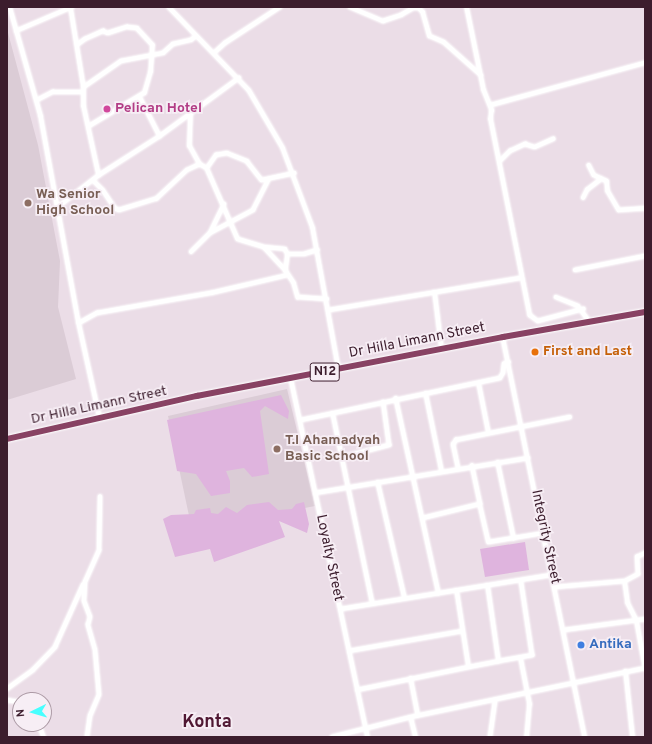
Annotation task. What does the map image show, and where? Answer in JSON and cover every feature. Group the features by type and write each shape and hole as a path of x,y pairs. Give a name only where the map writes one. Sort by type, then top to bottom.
{"highway":[{"name":"Dr Hilla Limann Street","path":"7,439 291,378 503,337 645,312"}],"street":[{"path":"10,7 37,100 79,322 100,418"},
{"path":"16,31 72,7 84,87 82,92 99,175"},
{"path":"169,7 214,53 233,75 239,78 262,110 294,173 313,228 339,369"},
{"path":"214,53 225,43 280,7"},
{"path":"350,7 383,21 401,15 413,8 419,8 423,12 430,36 444,42 479,71 482,78"},
{"path":"467,7 484,90 491,105 491,119 501,160 517,242 521,278 527,307 534,320 583,309"},
{"path":"77,45 85,39 103,31 108,33 121,28 137,28 153,45 147,89 140,96 90,126"},
{"path":"84,87 121,60 151,57 167,51 178,42 191,40 196,36"},
{"path":"491,105 645,63"},
{"path":"58,208 99,175 160,136 239,78"},
{"path":"37,100 59,91 82,92"},
{"path":"140,96 160,136"},
{"path":"191,114 190,146 200,164 207,168 238,239 264,247 285,249 288,254 287,273"},
{"path":"501,160 510,151 525,144 535,147 553,139"},
{"path":"207,168 216,155 230,153 247,161 262,180 268,180 294,173"},
{"path":"93,180 103,190 115,208 119,210 156,199 187,170 200,164"},
{"path":"589,165 594,175 607,181 608,191 619,210 645,208"},
{"path":"582,198 587,190 601,179"},
{"path":"191,252 210,233 253,210 268,180"},
{"path":"210,233 224,204"},
{"path":"264,247 294,283 298,297 327,299"},
{"path":"288,254 304,254 317,250"},
{"path":"575,270 645,256"},
{"path":"79,322 97,313 211,292 287,273"},
{"path":"329,310 521,278"},
{"path":"435,292 442,349"},
{"path":"556,296 573,302 583,309 590,322"},
{"name":"Integrity Street","path":"503,337 575,681 585,737"},
{"path":"301,420 396,398 479,383 502,377 504,364 509,362"},
{"name":"Loyalty Street","path":"291,378 368,737"},
{"path":"479,383 489,433"},
{"path":"426,393 442,471"},
{"path":"396,398 439,593"},
{"path":"342,457 389,445 383,402"},
{"path":"333,413 373,604"},
{"path":"458,468 453,445 456,440 570,417"},
{"path":"316,493 458,468 528,458"},
{"path":"498,462 514,538"},
{"path":"472,466 489,542 544,533"},
{"path":"378,482 405,598"},
{"path":"7,689 33,670 55,647 99,550 100,497"},
{"path":"423,518 480,504"},
{"path":"555,587 625,581 638,574 637,557 645,553"},
{"path":"341,609 488,585 522,582 552,575"},
{"path":"625,581 628,603 637,621 645,665"},
{"path":"85,582 84,601 90,617 88,625 95,650 99,695 90,716 87,737"},
{"path":"357,690 469,666 500,662 532,655 522,582"},
{"path":"488,585 500,662"},
{"path":"457,590 462,631 469,666"},
{"path":"564,630 645,619"},
{"path":"349,651 462,631"},
{"path":"521,658 528,693 527,737"},
{"path":"332,737 412,716 528,693 575,681 645,668"},
{"path":"626,671 633,737"},
{"path":"411,678 418,715"},
{"path":"490,737 495,700"},
{"path":"412,716 416,737"}],"shaded area":[{"name":"Wa Senior High School","path":"7,29 38,145 60,261 58,307 76,379 7,400"},
{"path":"287,389 315,506 192,530 168,416"},
{"path":"281,395 289,411 288,419 265,406 260,411 269,474 252,477 244,468 226,471 230,481 230,493 211,496 196,474 177,471 167,420"},
{"path":"269,502 278,510 292,509 296,504 304,502 309,524 307,533 279,521 285,537 214,562 210,549 175,557 163,519 171,515 194,514 196,510 210,508 211,513 218,514 226,507 237,513 247,505"},
{"path":"525,542 529,570 485,577 480,549"}],"place":[{"name":"Pelican Hotel","path":"107,109"},
{"name":"Wa Senior High School","path":"28,203"},
{"name":"First and Last","path":"535,352"},
{"name":"T.I Ahamadyah Basic School","path":"277,449"},
{"name":"Antika","path":"581,645"}],"district":[{"name":"Konta","path":"207,723"}]}
